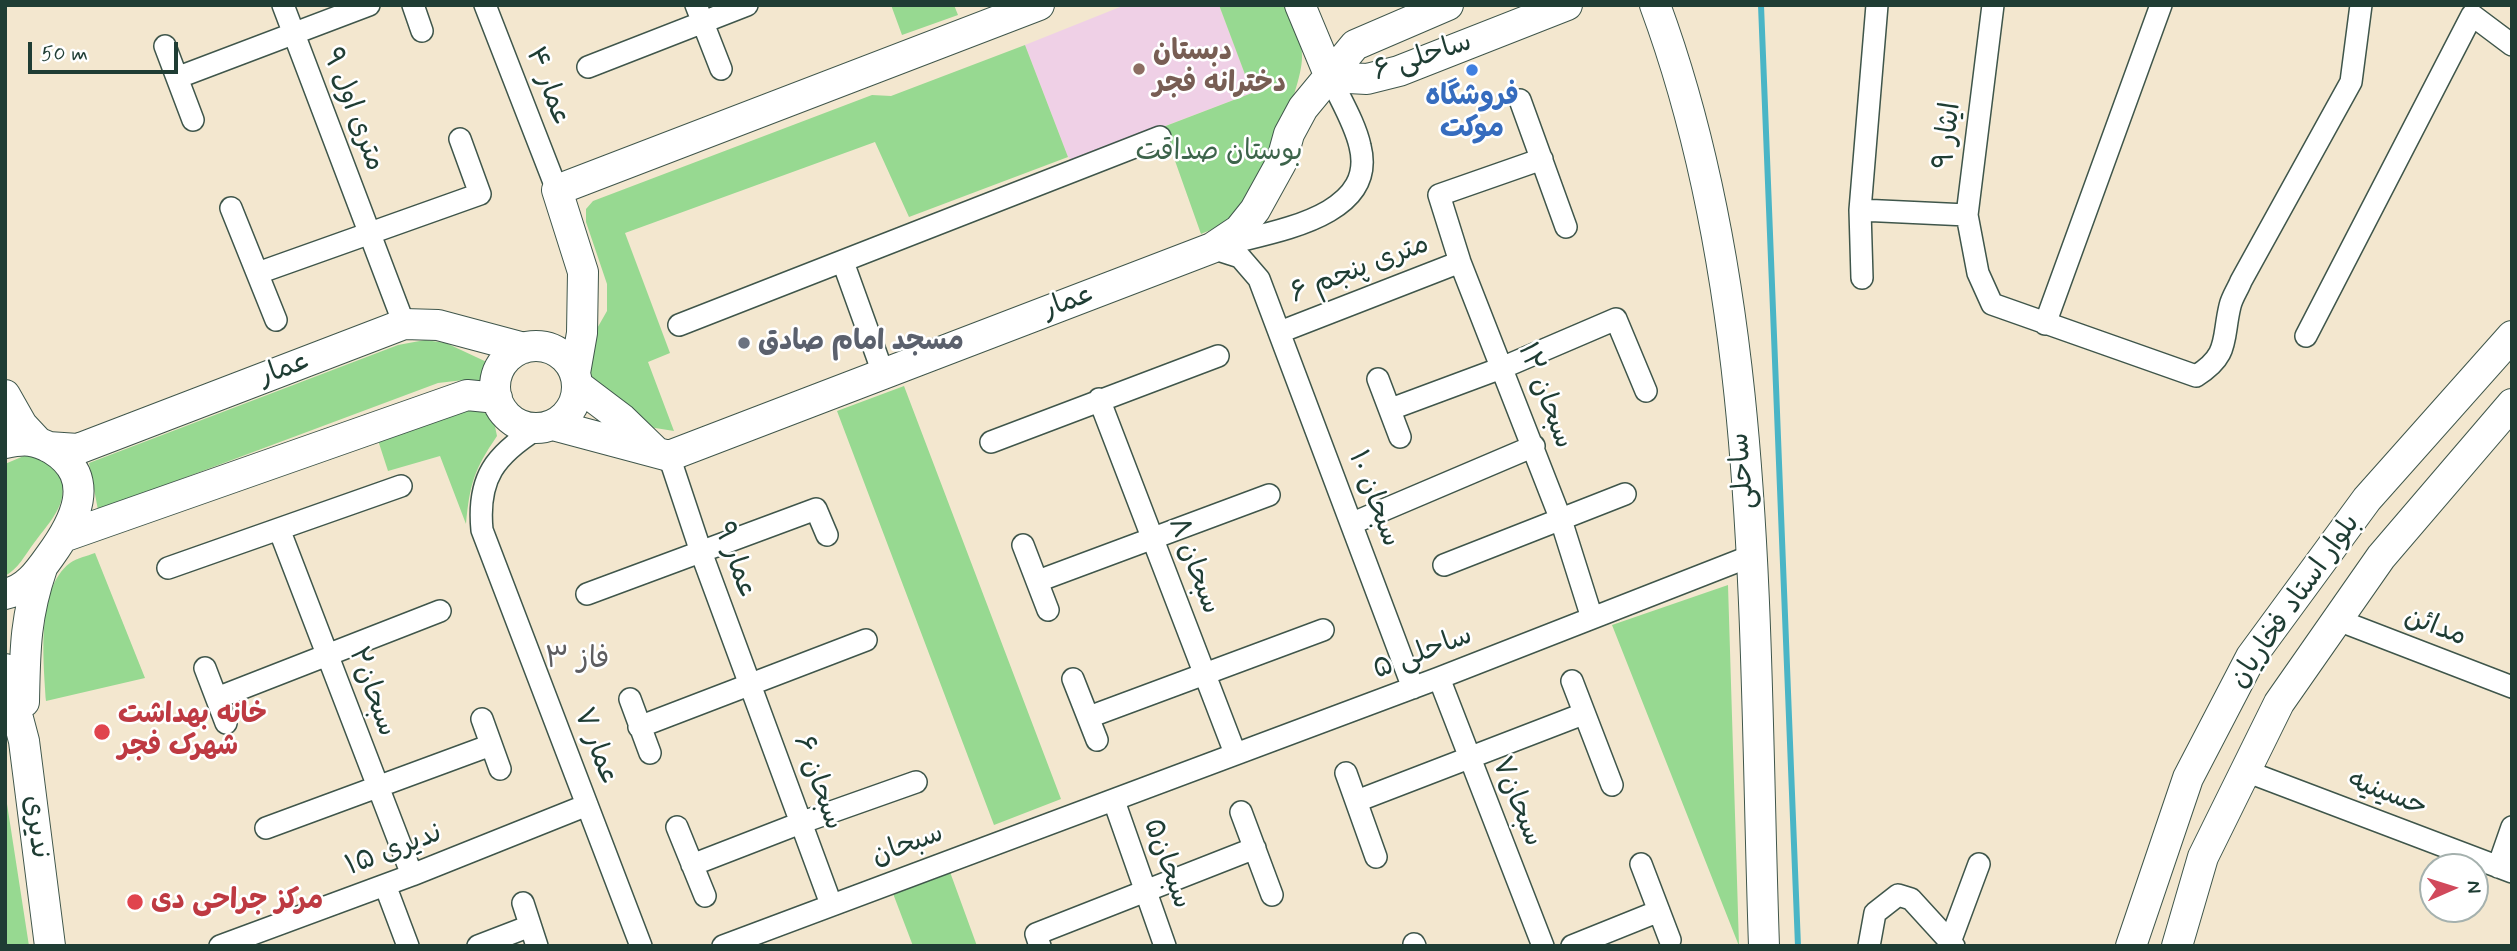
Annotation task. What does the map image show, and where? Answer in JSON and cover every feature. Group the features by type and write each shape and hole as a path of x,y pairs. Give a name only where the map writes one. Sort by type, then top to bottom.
{"street":[{"name":"۹ متری اول","path":"283,5 404,324"},
{"path":"179,77 369,5"},
{"path":"413,5 422,31"},
{"name":"عمار ۴","path":"485,5 557,190"},
{"path":"588,67 700,14 747,5"},
{"path":"545,426 568,413 582,333 583,272 557,190 1039,5"},
{"path":"1212,248 1319,218 1355,188 1362,159 1360,145 1300,5"},
{"name":"ساحلی ۶","path":"1330,77 1355,45 1448,5"},
{"name":"ساحلی ۶","path":"1330,77 1367,79 1399,71 1567,5"},
{"name":"ساحلی","path":"1655,5 1676,64 1710,195 1737,380 1751,556 1764,946"},
{"path":"1862,278 1860,210 1877,5"},
{"name":"ایثار ۹","path":"1993,5 1967,215 1978,273 1993,304 2196,376 2210,367 2226,340 2230,305 2241,281 2351,82 2361,5"},
{"path":"2045,324 2161,5"},
{"path":"2306,336 2476,10 2512,45"},
{"path":"700,14 721,69"},
{"path":"165,46 179,77 193,120"},
{"name":"عمار","path":"662,453 883,373 1212,248 1239,230 1255,211 1281,163 1289,134 1303,108 1330,77"},
{"path":"1520,100 1566,227"},
{"path":"679,325 1160,136"},
{"path":"258,273 480,194 460,139"},
{"name":"سبحان ۱۲","path":"1542,159 1439,195 1460,262 1504,367 1561,520 1592,618"},
{"path":"231,208 276,320"},
{"path":"1860,210 1967,215"},
{"name":"سبحان ۱۰","path":"1212,248 1240,257 1259,279 1413,688"},
{"path":"844,262 883,373"},
{"name":"۶ متری پنجم","path":"1280,332 1460,262"},
{"path":"583,272 575,299 564,321 531,347 504,362 495,386 497,398 512,420 662,453"},
{"path":"1391,409 1504,367 1616,319 1646,391"},
{"name":"عمار","path":"5,443 78,449 404,324 438,325 531,347"},
{"name":"بلوار استاد فخاریان","path":"2131,946 2188,778 2251,657 2367,499 2512,336"},
{"path":"531,347 561,354 576,379 662,453"},
{"path":"991,442 1218,356"},
{"path":"1378,379 1400,438"},
{"path":"5,395 22,425 71,466 77,483 75,516 63,537 26,585 5,594"},
{"path":"63,537 467,395 497,398"},
{"name":"سبحان ۸","path":"1099,399 1235,753"},
{"name":"بلوار استاد فخاریان","path":"2177,946 2203,857 2243,770 2279,703 2381,557 2512,404"},
{"name":"عمار ۷","path":"545,426 508,446 486,480 479,503 482,530 641,946"},
{"path":"1353,523 1534,446"},
{"name":"عمار ۹","path":"662,453 749,683"},
{"path":"168,568 401,486"},
{"path":"1444,565 1625,494"},
{"path":"1038,580 1269,495"},
{"path":"587,594 816,509 827,536"},
{"name":"سبحان۲","path":"279,529 375,786 412,875"},
{"path":"1023,545 1048,611"},
{"name":"ساحلی ۵","path":"1114,802 1235,753 1413,688 1751,556"},
{"path":"24,741 25,642 29,607 43,566"},
{"path":"217,698 440,611"},
{"name":"مدائن","path":"2338,620 2512,687"},
{"path":"1089,717 1323,631"},
{"path":"639,727 866,640"},
{"path":"205,668 226,723"},
{"name":"ندیری","path":"5,669 24,741 50,946"},
{"name":"سبحان۷","path":"1439,678 1543,946"},
{"path":"1073,679 1097,740"},
{"path":"1572,681 1612,785"},
{"name":"سبحان ۶","path":"749,683 803,822 831,904"},
{"path":"630,699 650,754"},
{"path":"1357,801 1583,714"},
{"path":"482,719 500,769"},
{"path":"266,828 491,745"},
{"name":"حسینیه","path":"2243,770 2505,870"},
{"path":"1346,772 1376,857"},
{"path":"692,865 916,782"},
{"name":"سبحان۵","path":"1114,802 1165,946"},
{"name":"سبحان","path":"725,945 1114,802"},
{"name":"ندیری ۱۵","path":"220,946 412,875 587,805"},
{"path":"1241,813 1272,895"},
{"path":"677,827 705,896"},
{"path":"2505,870 2512,827"},
{"path":"1038,940 1145,890 1255,848"},
{"path":"1641,864 1670,940"},
{"path":"1869,946 1875,913 1898,895 1911,899 1952,944 1979,864"},
{"path":"385,885 408,946"},
{"path":"478,946 533,936 523,903"},
{"path":"1572,946 1659,911"}],"shaded area":[{"name":"دبستان دخترانه فجر","path":"1125,5 1219,5 1252,93 1073,161 1068,157 1025,45"}],"green space":[{"path":"891,5 954,5 958,15 902,35"},
{"name":"بوستان صداقت","path":"1219,5 1290,5 1299,31 1302,57 1295,93 1254,183 1226,221 1201,234 1163,127 1252,93"},
{"path":"1025,45 1068,157 909,217 875,142 625,233 670,353 648,362 674,431 649,427 592,378 588,363 591,339 607,311 607,284 586,222 586,209 593,201 872,95 891,96"},
{"path":"425,340 446,343 491,364 494,373 489,382 464,380 438,383 98,510 89,463 398,345"},
{"path":"904,386 1061,799 994,825 837,411"},
{"path":"462,407 493,417 497,436 474,477 466,524 440,456 388,471 376,434"},
{"path":"26,455 40,457 52,465 58,472 63,492 53,518 18,566 5,576 5,464"},
{"path":"95,553 145,678 46,701 43,648 46,608 51,590 70,563"},
{"path":"1728,585 1739,946 1612,625"},
{"path":"5,791 29,946 5,946"},
{"path":"946,861 977,946 913,946 889,883"}],"waterway":[{"path":"1761,5 1798,946"}],"place":[{"name":"دبستان دخترانه فجر","path":"1139,69"},
{"name":"فروشگاه موکت","path":"1472,70"},
{"name":"مسجد امام صادق","path":"744,343"},
{"name":"خانه بهداشت شهرک فجر","path":"102,732"},
{"name":"مرکز جراحی دی","path":"135,902"}],"district":[{"name":"فاز ۳","path":"577,661"}]}
